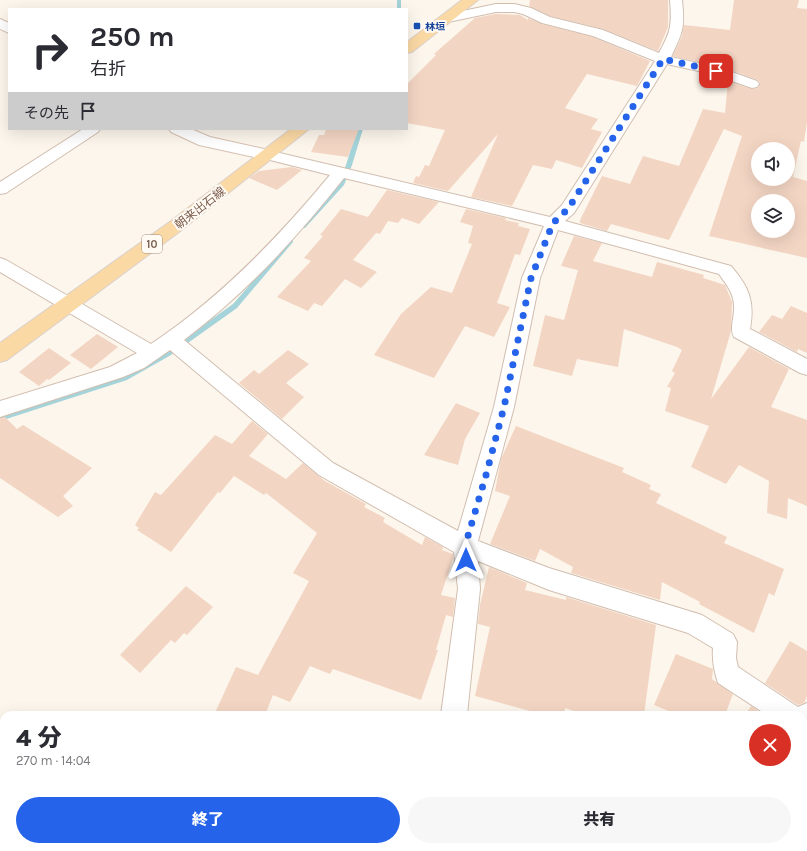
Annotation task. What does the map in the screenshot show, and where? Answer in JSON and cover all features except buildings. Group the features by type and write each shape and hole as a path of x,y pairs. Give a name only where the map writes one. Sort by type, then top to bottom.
{"main road":[{"path":"408,48 471,0"},
{"name":"朝来出石線","path":"0,354 177,225 300,130"}],"street":[{"path":"454,711 469,589 465,546 504,407 531,278 553,223 568,209 663,59 675,35 678,22 676,0"},
{"path":"448,18 496,8 514,8 527,11 546,20 598,33 663,59 716,71 752,84"},
{"path":"0,189 91,130"},
{"path":"179,130 205,141 553,223 725,270 738,286 743,299 744,310 740,332 807,368"},
{"path":"0,409 116,372 137,363 171,340 208,312 254,270 302,220 341,172"},
{"path":"0,264 152,353"},
{"path":"171,340 326,469 465,546 549,579 694,623 725,642 724,658 727,674 783,711"}],"waterway":[{"path":"399,0 399,8"},
{"path":"303,227 341,185 360,130"},
{"path":"0,418 125,378 169,353 235,306 291,241"}],"place":[{"name":"林垣","path":"417,26"}],"route":[{"path":"466,560 465,546 504,407 531,278 553,223 568,209 663,59 716,71"}]}
